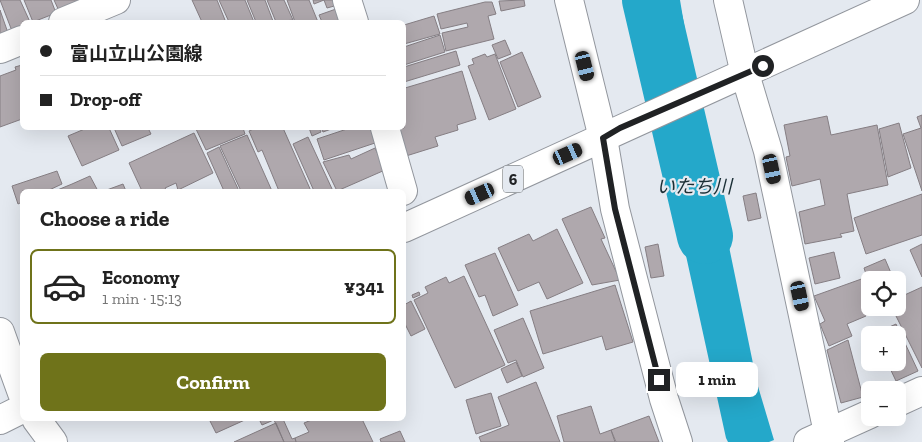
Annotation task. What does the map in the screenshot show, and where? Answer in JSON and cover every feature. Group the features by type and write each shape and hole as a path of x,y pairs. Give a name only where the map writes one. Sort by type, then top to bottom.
{"street":[{"path":"68,20 116,0"},
{"path":"347,0 353,20"},
{"path":"569,0 612,133 615,209 664,399 678,442"},
{"path":"728,0 737,77 768,151 820,388 821,439 861,419"},
{"name":"6","path":"407,226 905,0"},
{"path":"0,49 20,41"},
{"path":"386,130 402,189"},
{"path":"0,332 20,387"},
{"path":"906,398 922,390"},
{"path":"0,420 20,410"},
{"path":"37,421 53,442"}],"water":[{"path":"624,0 680,0 685,30 635,52"},
{"name":"いたち川","path":"709,149 757,383 774,440 769,442 728,442 726,438 667,169"}],"building":[{"path":"0,0 20,0 29,20 20,20 20,27 12,31"},
{"path":"24,0 51,0 56,13 38,20 32,20"},
{"path":"54,0 86,0 59,11"},
{"path":"192,0 217,0 225,20 201,20"},
{"path":"219,0 245,0 253,20 228,20"},
{"path":"247,0 265,0 273,20 255,20"},
{"path":"267,0 284,0 293,20 275,20"},
{"path":"287,0 309,0 317,20 294,20"},
{"path":"313,0 324,0 314,4"},
{"path":"324,0 336,0 338,5 327,8"},
{"path":"524,0 525,6 501,11 499,1"},
{"path":"492,2 496,14 488,16 494,39 446,51 442,33 468,27 467,23 441,29 437,14"},
{"path":"336,9 341,20 321,20 319,15"},
{"path":"0,10 8,33 0,36"},
{"path":"434,16 440,34 406,43 406,24"},
{"path":"440,35 445,52 406,64 406,46"},
{"path":"505,40 511,54 498,59 492,45"},
{"path":"456,51 460,65 406,81 406,66"},
{"path":"522,52 541,97 518,107 500,62"},
{"path":"485,54 487,57 495,54 516,109 489,120 468,66 474,64 472,59"},
{"path":"20,66 20,120 0,127 0,76 16,70 15,67"},
{"path":"462,71 476,119 457,125 458,130 435,137 438,146 406,156 399,130 406,130 406,88"},
{"path":"922,115 922,191 903,134 921,128 917,117"},
{"path":"827,116 831,135 877,125 888,185 847,194 854,231 840,234 842,237 805,244 799,212 825,205 820,179 792,186 786,157 790,156 784,125"},
{"path":"899,123 911,168 888,177 879,129"},
{"path":"82,130 110,130 119,150 82,166 68,136"},
{"path":"115,130 149,130 151,134 122,146"},
{"path":"196,130 244,130 245,134 206,150"},
{"path":"284,130 310,189 278,189 262,150 258,152 249,131"},
{"path":"310,130 320,130 321,132 312,136"},
{"path":"344,130 373,130 378,142 324,160 317,139"},
{"path":"194,133 213,173 180,189 178,189 176,183 166,189 141,189 129,163"},
{"path":"247,135 271,189 240,189 220,146"},
{"path":"308,137 332,189 313,189 293,144"},
{"path":"219,147 238,189 223,189 207,153"},
{"path":"375,148 385,170 342,189 336,189 323,162 349,155 351,159"},
{"path":"57,171 62,184 51,189 20,189 20,203 18,204 12,186"},
{"path":"90,176 97,189 60,189"},
{"path":"123,184 125,189 109,189"},
{"path":"756,193 761,218 748,221 743,196"},
{"path":"922,194 922,235 866,254 854,218"},
{"path":"591,207 605,238 601,239 620,280 592,285 562,219"},
{"path":"557,229 583,283 547,299 539,282 518,291 498,248 529,234 533,241"},
{"path":"658,244 664,276 651,278 645,247"},
{"path":"922,244 922,277 910,250"},
{"path":"834,252 840,278 815,284 809,258"},
{"path":"495,253 518,305 493,316 485,295 479,297 465,265"},
{"path":"885,259 890,271 865,271 864,268"},
{"path":"464,276 505,365 455,388 414,300 428,293 425,287 446,277 449,283"},
{"path":"861,279 861,316 866,316 847,324 852,336 829,346 820,324 825,321 814,296"},
{"path":"615,285 633,342 606,350 602,336 543,354 530,311"},
{"path":"922,287 922,368 906,336 906,326 901,326 896,316 906,316 906,294"},
{"path":"419,292 420,295 413,298 412,295"},
{"path":"411,301 425,329 411,336 406,326 406,304"},
{"path":"523,318 544,368 523,377 516,360 508,363 494,330"},
{"path":"848,340 861,389 861,398 841,403 827,350"},
{"path":"906,345 918,371 896,381 891,371 906,371"},
{"path":"516,362 522,376 507,383 501,369"},
{"path":"536,382 560,442 481,442 479,437 509,425 498,397"},
{"path":"491,393 501,426 476,434 466,400"},
{"path":"591,406 600,434 611,430 615,442 564,442 557,416"},
{"path":"649,416 659,442 616,442 611,430"},
{"path":"210,421 243,421 216,433"},
{"path":"260,421 271,421 262,425"},
{"path":"274,421 284,421 292,439 295,438 296,442 284,442"},
{"path":"309,421 363,421 373,442 296,442 295,438 309,432 304,423"},
{"path":"276,423 284,442 234,442"},
{"path":"400,431 405,442 381,442 380,439"}],"waterway":[{"name":"いたち川","path":"650,0 705,236"}],"route":[{"path":"659,380 615,209 603,138 620,128 763,66"}]}
